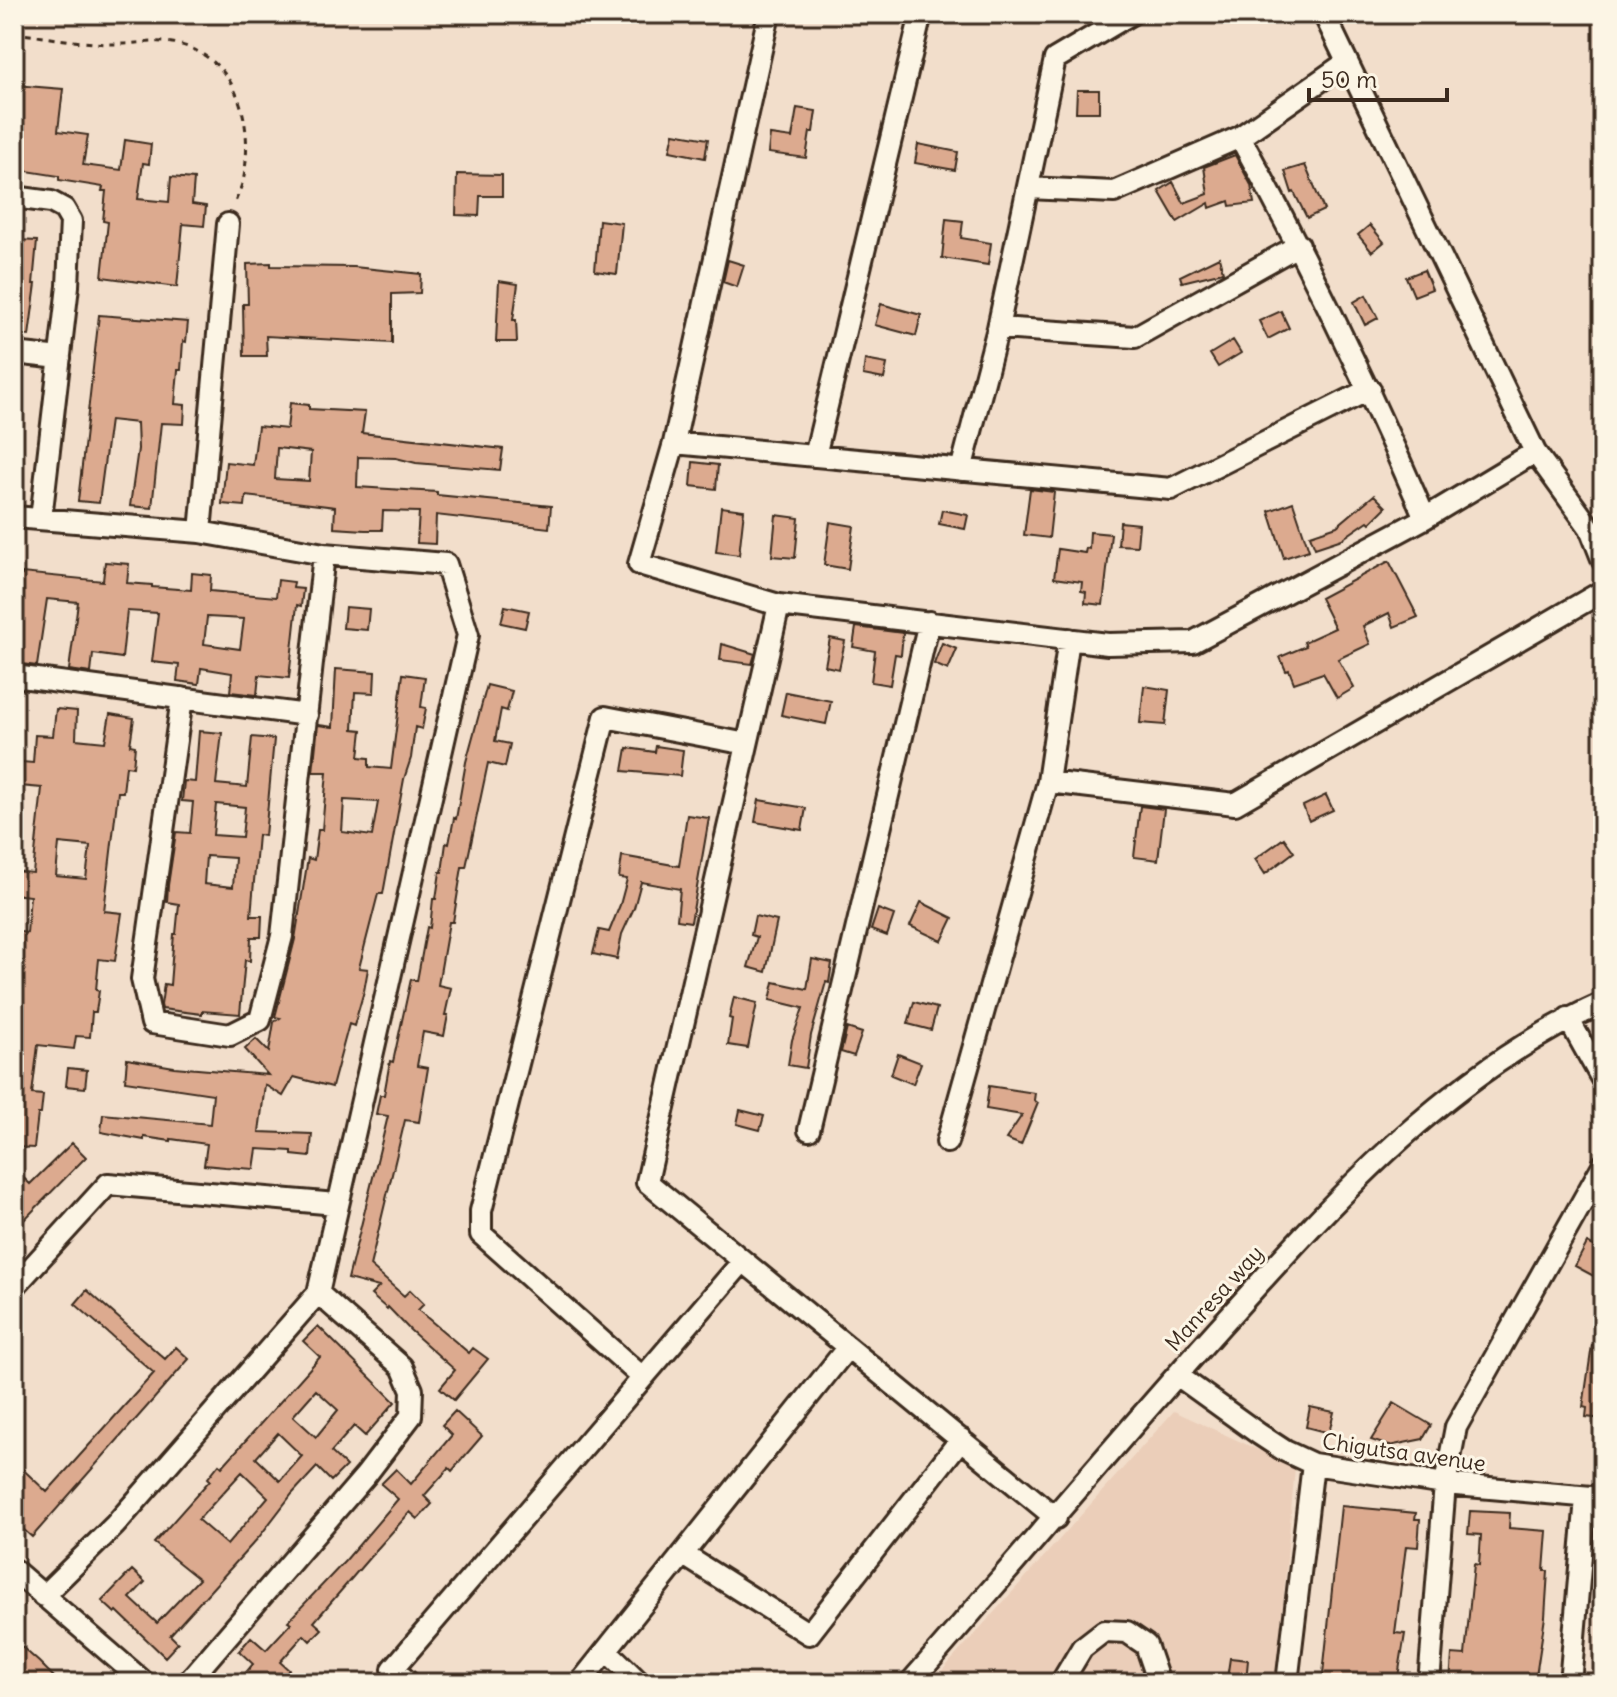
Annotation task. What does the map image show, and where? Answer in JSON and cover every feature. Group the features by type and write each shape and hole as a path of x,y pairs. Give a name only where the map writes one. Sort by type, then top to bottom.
{"street":[{"path":"769,14 674,443 639,564 779,605 1108,644 1193,642 1425,518 1535,452"},
{"path":"815,456 921,14"},
{"path":"961,470 998,328 1055,59 1131,14"},
{"path":"1324,14 1535,452 1590,528 1603,561"},
{"path":"1028,188 1114,192 1240,137 1347,62"},
{"path":"1240,137 1299,245 1370,389 1425,518"},
{"path":"14,197 51,202 64,209 71,221 68,286 41,519"},
{"path":"200,532 228,224"},
{"path":"998,328 1135,337 1299,245"},
{"path":"14,353 60,358"},
{"path":"674,443 1171,489 1370,389"},
{"path":"14,517 200,532 324,554 446,564 468,635 318,1293 115,1525 43,1596"},
{"path":"182,698 142,979 152,1023 230,1035 260,1020 282,936 324,554"},
{"path":"1048,782 1235,804 1603,591"},
{"path":"779,605 647,1182 1056,1518"},
{"path":"809,1130 929,622"},
{"path":"947,1142 1048,782 1069,639"},
{"path":"14,684 14,676 307,715"},
{"path":"642,1377 481,1234 481,1211 605,717 747,744"},
{"name":"Manresa way","path":"910,1683 1177,1375 1368,1167 1474,1077 1568,1018 1603,1003"},
{"path":"1568,1018 1603,1081"},
{"path":"1429,1683 1445,1484 1452,1443 1464,1411 1603,1165"},
{"path":"14,1287 108,1184 336,1204"},
{"path":"409,1683 393,1669 743,1261"},
{"path":"187,1683 366,1475 411,1416 412,1390 402,1367 318,1293"},
{"path":"580,1683 848,1347"},
{"name":"Chigutsa avenue","path":"1177,1375 1259,1434 1313,1464 1445,1484 1595,1498"},
{"path":"684,1555 809,1634 961,1439"},
{"path":"1287,1683 1313,1464"},
{"path":"1570,1683 1595,1498"},
{"path":"14,1570 145,1683"},
{"path":"1061,1683 1082,1648 1104,1631 1127,1632 1146,1645 1159,1683"},
{"path":"607,1651 640,1683"}],"path":[{"path":"14,33 117,44 154,40 180,44 208,58 231,78 244,110 247,130 245,173 228,224"}],"shaded area":[{"path":"1174,1411 1295,1467 1276,1683 931,1683"}],"building":[{"path":"14,85 63,89 58,131 88,135 83,165 121,170 125,140 151,144 149,164 143,163 138,199 169,202 171,177 194,179 192,204 206,206 204,226 183,224 177,287 102,277 108,222 103,221 106,191 102,191 103,187 14,169"},
{"path":"1077,90 1099,90 1099,112 1076,112"},
{"path":"797,108 816,111 806,158 768,153 770,135 792,138"},
{"path":"674,133 708,139 705,158 670,151"},
{"path":"918,144 958,152 955,170 915,163"},
{"path":"1235,155 1251,185 1254,203 1230,206 1229,201 1210,208 1209,203 1177,222 1159,191 1173,182 1184,203 1208,194 1204,167"},
{"path":"1305,165 1324,210 1307,218 1292,193 1285,171"},
{"path":"457,174 502,175 502,196 480,196 479,216 456,215"},
{"path":"946,219 963,221 961,238 991,243 988,265 942,258"},
{"path":"599,220 622,223 617,274 595,271"},
{"path":"1370,225 1384,242 1372,252 1358,235"},
{"path":"17,240 37,241 33,284 36,284 29,336 14,334"},
{"path":"1219,257 1223,272 1182,282 1180,276"},
{"path":"728,260 744,265 737,287 723,282"},
{"path":"271,263 271,266 354,267 421,274 420,293 392,294 392,343 266,336 267,356 244,356 243,304 248,304 247,264"},
{"path":"1424,270 1432,289 1414,296 1406,277"},
{"path":"499,281 518,284 513,320 516,320 517,342 496,342"},
{"path":"1366,295 1378,318 1365,325 1354,302"},
{"path":"881,304 921,315 916,336 875,325"},
{"path":"1281,311 1289,328 1268,339 1259,321"},
{"path":"99,315 188,322 175,404 185,405 184,424 161,423 152,508 130,506 138,449 137,423 110,420 99,503 78,501"},
{"path":"1233,340 1241,353 1218,367 1210,354"},
{"path":"865,360 887,364 884,379 863,375"},
{"path":"290,403 309,405 309,409 365,412 362,433 503,449 500,470 416,463 396,458 358,457 357,487 437,492 437,495 551,506 549,528 436,515 435,544 417,543 419,512 383,511 382,530 365,530 334,528 335,507 246,496 245,506 222,504 226,462 253,465 258,426 287,429","holes":["277,448 311,452 309,481 275,479"]},
{"path":"693,462 718,465 716,489 691,486"},
{"path":"1030,489 1054,492 1049,538 1024,535"},
{"path":"1374,495 1386,507 1370,523 1368,521 1342,539 1315,548 1310,535 1337,526"},
{"path":"1293,502 1309,550 1284,558 1269,511"},
{"path":"721,507 744,510 739,555 716,552"},
{"path":"942,510 968,515 965,529 939,524"},
{"path":"776,515 799,518 795,558 772,556"},
{"path":"830,522 854,526 848,569 824,565"},
{"path":"1120,522 1139,524 1137,546 1118,545"},
{"path":"1090,532 1111,534 1103,605 1085,603 1086,592 1081,591 1082,582 1054,578 1058,549 1085,553 1086,548 1089,549"},
{"path":"1389,561 1418,617 1394,627 1389,613 1363,626 1370,644 1338,659 1354,688 1337,698 1323,673 1294,683 1280,657 1335,628 1320,598"},
{"path":"105,562 129,564 127,583 152,587 191,590 192,573 211,575 210,591 276,597 278,580 294,582 293,588 303,589 301,606 297,605 289,678 259,675 257,695 230,692 232,673 201,668 199,684 177,681 179,665 152,662 158,613 127,611 122,658 93,654 91,673 69,670 78,602 47,599 37,666 14,663 19,631 14,631 14,574 103,581","holes":["207,617 244,619 240,649 204,644"]},
{"path":"505,606 529,611 525,628 501,623"},
{"path":"345,607 369,609 367,630 343,628"},
{"path":"856,627 903,633 901,655 895,654 890,685 871,682 875,651 853,647"},
{"path":"830,638 845,641 839,669 825,666"},
{"path":"942,643 957,649 948,670 934,664"},
{"path":"722,644 755,654 752,664 720,660"},
{"path":"336,669 375,672 374,693 355,692 353,729 362,730 359,757 369,758 369,767 391,769 403,674 425,677 421,707 426,708 422,729 415,727 383,894 378,894 359,968 368,969 364,991 354,1026 349,1024 332,1087 294,1077 283,1096 265,1085 259,1132 312,1134 310,1157 292,1155 292,1151 257,1149 254,1169 204,1165 207,1144 144,1137 144,1140 101,1132 103,1114 210,1124 213,1094 125,1081 127,1059 174,1067 268,1075 245,1049 256,1039 269,1052 274,1022 280,1018 275,1017 295,939 308,858 314,860 318,830 322,830 327,772 313,772 318,725 333,727","holes":["344,800 378,802 372,836 342,832"]},
{"path":"487,685 512,691 507,711 501,709 495,741 510,744 505,767 488,763 466,867 462,867 453,922 449,922 438,985 451,988 444,1036 423,1032 417,1066 428,1068 419,1122 405,1120 370,1266 404,1296 410,1290 424,1304 418,1310 469,1353 473,1348 488,1359 454,1400 440,1388 455,1370 371,1295 379,1287 348,1279 388,1116 376,1114 380,1095 384,1095 390,1061 393,1062 411,979 417,981 446,843 449,844 456,819 466,762"},
{"path":"1144,686 1169,690 1165,725 1140,723"},
{"path":"786,692 831,701 826,724 781,715"},
{"path":"56,709 77,711 76,739 105,742 110,714 134,718 130,745 135,746 133,767 126,766 123,792 118,792 104,911 122,913 115,961 99,959 96,990 99,991 96,1012 92,1012 90,1037 76,1036 74,1049 38,1045 32,1094 43,1095 34,1148 14,1147 14,1079 19,1028 14,1028 14,980 21,981 23,951 14,950 14,931 27,933 30,896 14,894 14,871 33,873 42,788 20,786 22,762 33,763 35,735 53,736","holes":["59,843 90,846 86,879 56,876"]},
{"path":"199,731 222,733 216,784 247,787 252,737 274,739 265,836 258,835 251,916 262,916 261,937 251,937 250,961 245,960 240,1014 202,1011 202,1014 162,1009 161,1005 164,984 170,985 179,904 167,902 176,832 190,833 193,802 182,801 184,781 195,782","holes":["216,804 245,807 242,837 213,835","206,856 235,858 233,887 204,884"]},
{"path":"656,746 683,750 680,776 623,771 627,748 655,752"},
{"path":"1326,795 1333,810 1309,821 1303,806"},
{"path":"759,800 806,808 802,830 755,822"},
{"path":"1140,806 1164,809 1158,860 1134,857"},
{"path":"687,815 709,818 691,922 677,920 680,889 641,882 622,934 617,959 593,954 599,930 609,932 620,905 627,879 619,878 622,856 679,866"},
{"path":"1284,838 1294,852 1265,874 1255,859"},
{"path":"921,902 953,918 942,941 910,926"},
{"path":"878,909 894,915 887,936 871,930"},
{"path":"755,916 777,921 766,972 748,967 757,937 751,935"},
{"path":"812,959 832,963 829,983 826,982 811,1035 806,1068 788,1065 792,1040 803,1008 770,1000 774,982 807,989"},
{"path":"734,997 757,1003 748,1048 728,1045"},
{"path":"914,1002 937,1008 931,1030 908,1024"},
{"path":"847,1028 862,1033 854,1056 841,1052"},
{"path":"898,1054 921,1063 913,1084 891,1075"},
{"path":"68,1068 87,1070 85,1088 66,1086"},
{"path":"989,1086 1035,1093 1034,1100 1038,1103 1021,1145 1006,1139 1022,1115 986,1109"},
{"path":"740,1110 764,1116 760,1130 737,1124"},
{"path":"72,1143 86,1157 14,1230 14,1169 30,1184"},
{"path":"1587,1243 1603,1251 1603,1281 1575,1266"},
{"path":"87,1290 165,1359 176,1347 189,1359 32,1537 14,1521 14,1461 47,1492 154,1373 75,1304"},
{"path":"318,1326 395,1402 365,1436 354,1426 331,1452 346,1466 331,1481 317,1467 292,1494 259,1537 170,1635 178,1643 165,1657 117,1611 115,1613 102,1601 132,1570 145,1582 130,1598 157,1623 199,1579 154,1543 210,1480 208,1478 219,1464 222,1467 320,1357 303,1341","holes":["316,1390 338,1410 316,1437 293,1416","278,1433 302,1456 280,1481 256,1458","242,1472 268,1497 227,1545 198,1520"]},
{"path":"1592,1345 1603,1346 1603,1419 1586,1417 1587,1408 1583,1407"},
{"path":"1394,1403 1431,1425 1423,1439 1389,1446 1371,1440"},
{"path":"1310,1407 1334,1412 1329,1433 1306,1427"},
{"path":"455,1411 482,1436 452,1471 449,1468 424,1496 432,1504 418,1519 410,1512 370,1557 314,1622 322,1629 310,1641 304,1635 280,1662 289,1670 277,1683 267,1676 261,1683 237,1683 253,1664 239,1651 251,1637 266,1650 291,1623 288,1621 398,1499 381,1484 396,1469 411,1484 452,1435 442,1425"},
{"path":"1341,1506 1416,1513 1415,1519 1420,1519 1418,1547 1406,1546 1395,1633 1405,1634 1397,1683 1322,1683"},
{"path":"1470,1511 1510,1513 1509,1528 1547,1531 1545,1617 1535,1683 1450,1683 1452,1654 1465,1655 1474,1564 1479,1565 1481,1535 1468,1534"},
{"path":"14,1640 39,1662 60,1683 14,1683"},
{"path":"1230,1658 1248,1660 1246,1681 1227,1678"}]}
